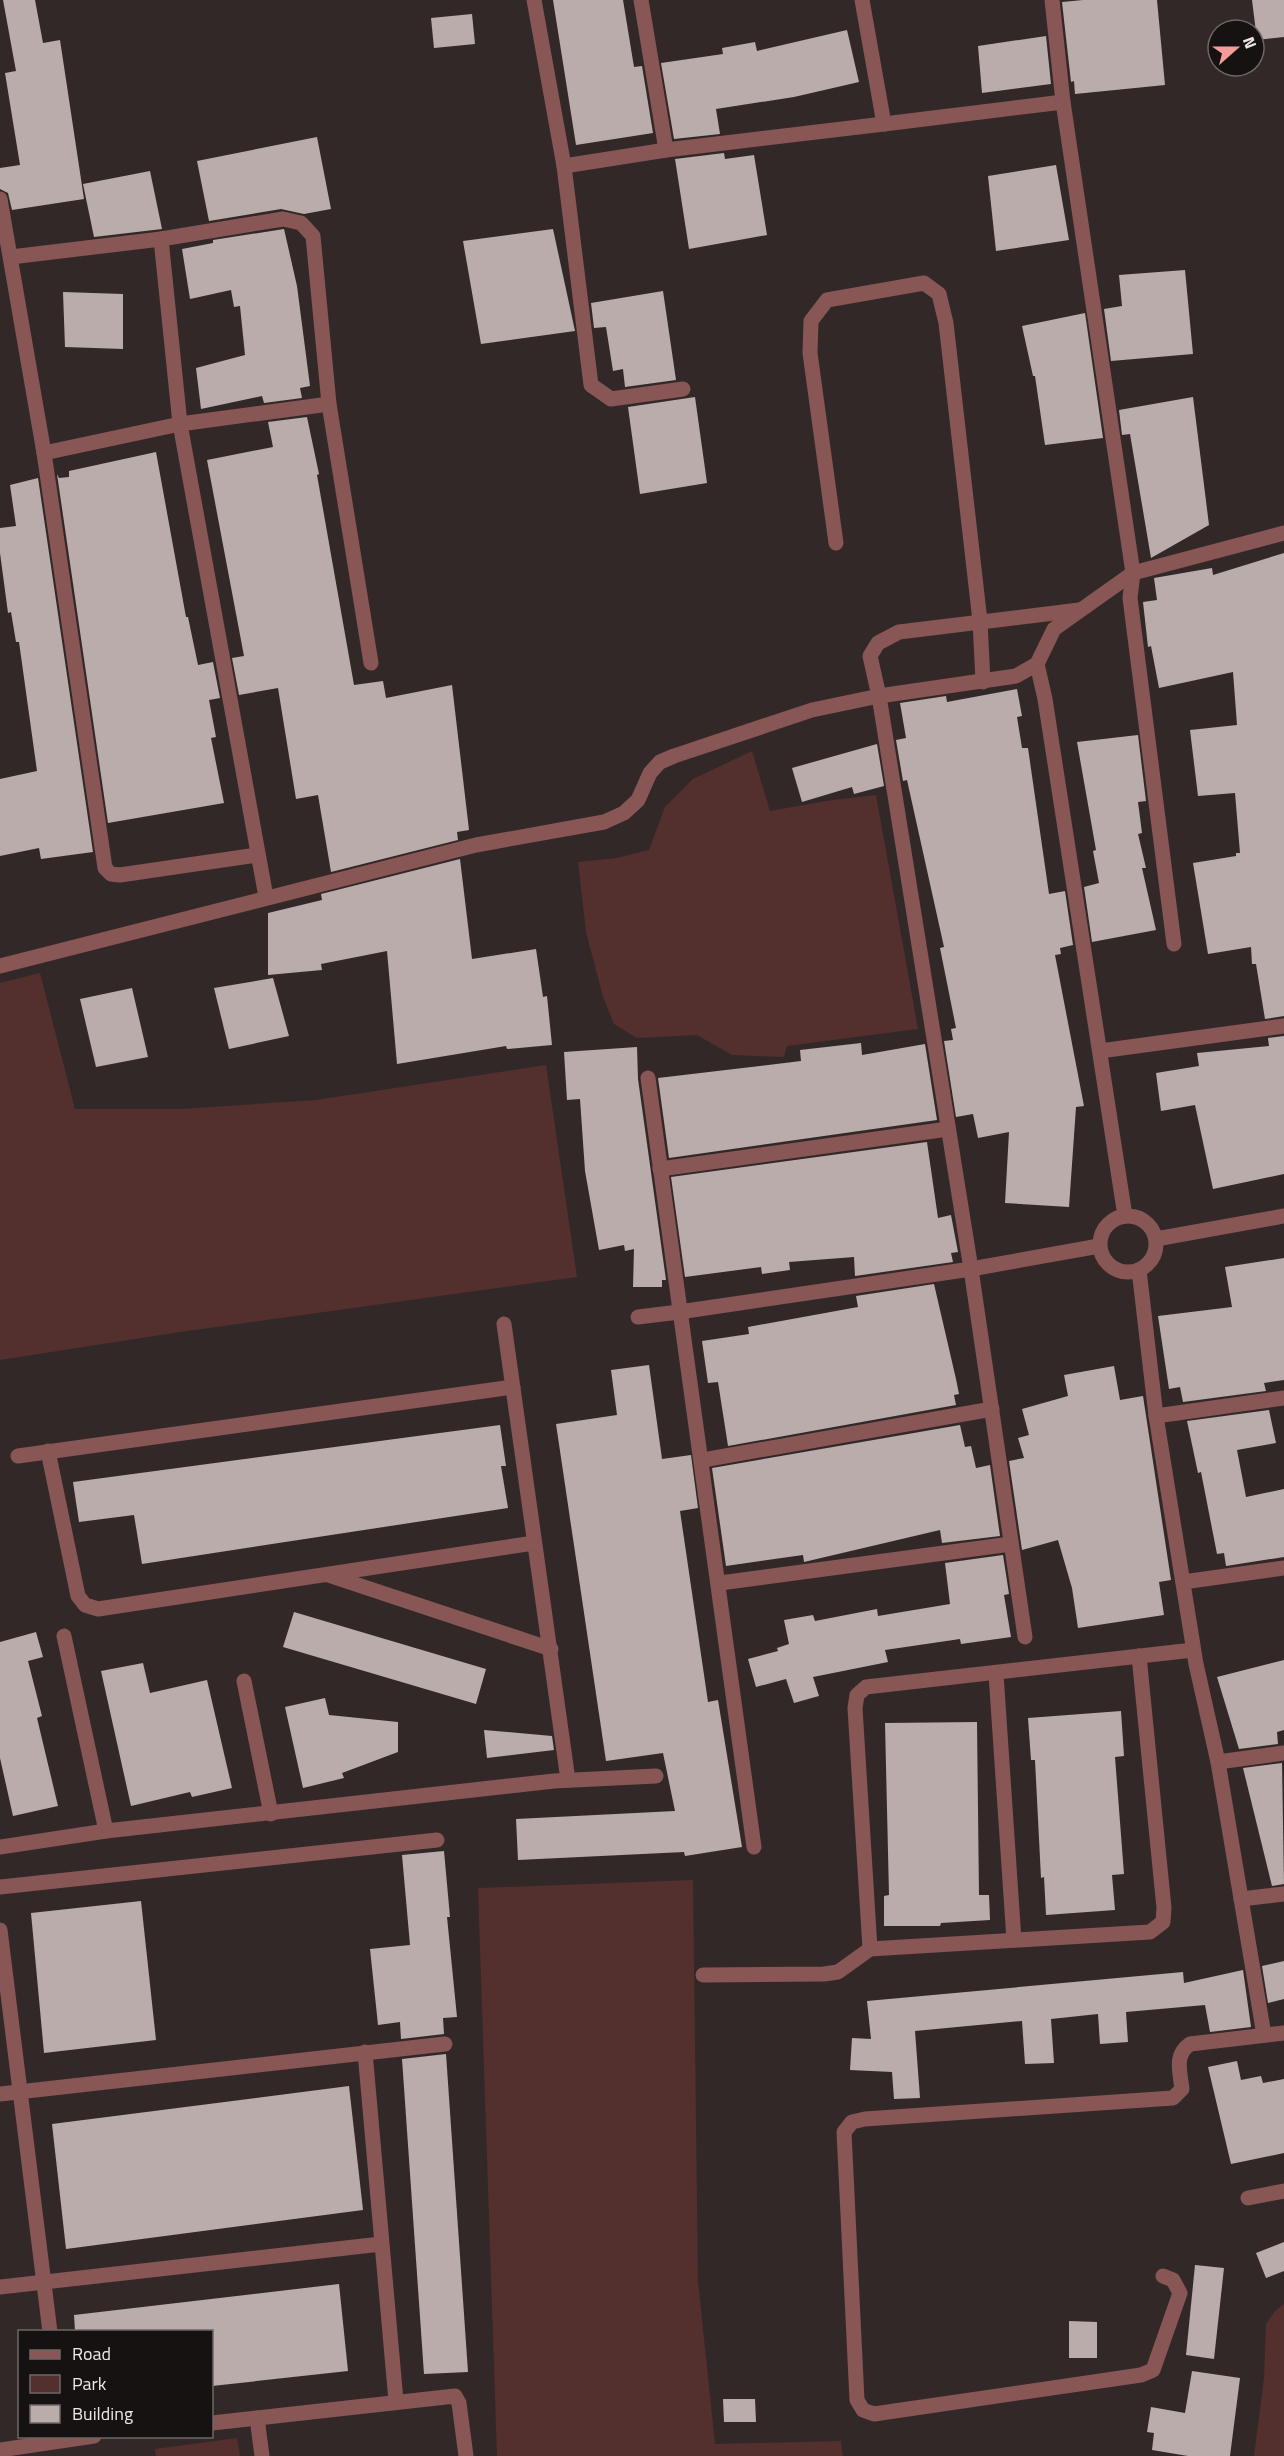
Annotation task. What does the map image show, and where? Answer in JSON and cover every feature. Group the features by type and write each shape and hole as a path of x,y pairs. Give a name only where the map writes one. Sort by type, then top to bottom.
{"street":[{"path":"534,0 564,166 591,386 611,399 683,389"},
{"path":"641,0 666,150"},
{"path":"862,0 884,124"},
{"path":"1052,0 1063,102 1133,573 1130,597 1174,944"},
{"path":"564,166 666,150 1063,102"},
{"path":"0,199 44,453 105,868 111,874 120,875 257,855"},
{"path":"11,257 162,239 283,219 301,223 312,237 329,404 371,663"},
{"path":"162,239 180,424 266,897"},
{"path":"836,543 810,353 811,321 827,300 924,283 939,294 946,323 980,621 983,682"},
{"path":"44,453 180,424 329,404"},
{"path":"0,966 476,845 603,822 624,813 638,800 650,773 660,762 674,756 812,710 879,696 1016,676 1037,664 1054,629 1133,573 1284,533"},
{"path":"1025,1637 971,1269 879,696 870,656 878,643 898,632 1079,610"},
{"path":"1037,664 1047,710 1125,1216"},
{"path":"1100,1051 1284,1026"},
{"path":"648,1078 720,1583 754,1848"},
{"path":"660,1169 948,1129"},
{"path":"1125,1216 1139,1218 1150,1226 1156,1239 1155,1251 1149,1263 1139,1270 1126,1273 1113,1268 1104,1259 1100,1246 1102,1232 1112,1221 1125,1216"},
{"path":"1156,1239 1284,1216"},
{"path":"638,1317 971,1269 1100,1246"},
{"path":"1139,1270 1156,1416 1193,1650 1218,1762 1264,2035"},
{"path":"504,1324 568,1780"},
{"path":"18,1456 513,1387"},
{"path":"1156,1416 1284,1398"},
{"path":"703,1460 992,1408"},
{"path":"48,1451 78,1596 85,1605 98,1609 534,1543"},
{"path":"720,1583 1011,1544"},
{"path":"1184,1588 1284,1568"},
{"path":"326,1574 551,1649"},
{"path":"64,1636 106,1832"},
{"path":"870,1949 856,1695 866,1688 1193,1650"},
{"path":"703,1975 831,1973 855,1962 870,1949 1150,1932 1163,1922 1164,1908 1139,1656"},
{"path":"996,1674 1014,1940"},
{"path":"244,1681 271,1814"},
{"path":"1218,1762 1284,1753"},
{"path":"0,1847 106,1832 568,1780 656,1776"},
{"path":"0,1887 437,1840"},
{"path":"1241,1899 1284,1894"},
{"path":"0,1930 50,2330"},
{"path":"1163,2276 1173,2280 1180,2293 1153,2370 1141,2375 874,2414 863,2410 857,2400 844,2132 852,2122 865,2119 1173,2098 1182,2089 1179,2059 1183,2049 1190,2044 1284,2033"},
{"path":"0,2094 445,2044"},
{"path":"365,2052 396,2401"},
{"path":"1248,2198 1284,2191"},
{"path":"0,2287 381,2244"},
{"path":"213,2423 455,2396 459,2403 466,2456"},
{"path":"257,2418 262,2456"},
{"path":"0,2450 64,2438"}],"green space":[{"path":"752,751 770,811 876,795 918,1029 787,1046 784,1057 732,1055 697,1035 637,1038 614,1024 603,997 586,932 578,862 617,858 649,850 665,807 693,779"},
{"path":"40,973 75,1109 180,1109 316,1100 546,1065 577,1277 180,1332 0,1360 0,983"},
{"path":"693,1880 698,2281 715,2444 841,2441 843,2456 497,2456 478,1888"},
{"path":"1284,2304 1284,2456 1254,2456 1264,2378 1266,2324 1275,2311"},
{"path":"237,2438 240,2456 156,2456 155,2449"}],"building":[{"path":"3,0 35,0 43,43 60,40 84,199 12,210 8,193 0,189 0,168 20,165 5,73 16,71"},
{"path":"553,0 623,0 634,67 642,66 653,133 576,145"},
{"path":"1157,0 1165,85 1075,94 1074,81 1071,82 1062,2"},
{"path":"1252,0 1284,0 1284,37 1266,39 1266,18 1254,18"},
{"path":"472,14 475,44 434,48 431,18"},
{"path":"847,30 859,82 794,97 716,109 720,134 674,139 661,63 723,54 722,48 755,42 757,51"},
{"path":"1046,36 1051,84 982,93 978,46"},
{"path":"317,137 331,209 304,214 281,209 209,221 197,161"},
{"path":"724,153 725,159 754,155 767,235 689,249 675,159"},
{"path":"1056,165 1069,240 996,251 988,176"},
{"path":"150,171 162,229 94,237 83,184"},
{"path":"284,229 297,286 310,386 300,388 302,398 264,403 262,396 201,409 196,368 245,355 240,306 234,307 231,290 190,299 182,249 213,243 213,240"},
{"path":"553,229 575,331 481,344 463,241"},
{"path":"1185,270 1193,354 1111,361 1104,309 1122,306 1119,275"},
{"path":"663,291 676,380 625,387 623,369 613,371 606,327 594,328 591,303"},
{"path":"63,292 123,294 123,349 65,347"},
{"path":"1085,313 1103,438 1045,445 1035,376 1033,376 1022,326"},
{"path":"695,397 707,483 640,494 628,407"},
{"path":"1193,397 1209,525 1151,558 1130,434 1122,435 1119,410"},
{"path":"307,417 319,474 317,475 354,685 383,681 386,698 452,685 469,830 457,832 458,840 331,872 318,795 296,799 278,688 239,695 232,658 244,656 207,460 273,447 268,422"},
{"path":"156,452 186,617 188,617 198,665 213,662 220,698 209,700 216,737 211,738 224,803 108,823 57,474 59,478 69,477 69,471"},
{"path":"38,478 93,852 41,859 39,848 0,856 0,779 37,771 19,642 16,642 11,612 8,613 0,553 0,528 16,526 10,485"},
{"path":"1284,553 1284,1016 1265,1019 1256,964 1252,964 1251,947 1208,954 1193,863 1236,856 1236,853 1240,853 1235,793 1198,796 1190,730 1237,725 1233,672 1159,688 1151,646 1148,647 1143,602 1157,600 1154,578 1212,568 1213,575"},
{"path":"1017,689 1022,716 1017,717 1022,748 1028,748 1049,894 1065,891 1073,945 1060,948 1061,954 1055,955 1084,1106 1076,1107 1069,1207 1005,1203 1009,1132 978,1138 973,1114 956,1117 944,1041 953,1040 951,1029 956,1028 940,948 944,947 907,780 903,781 896,740 906,738 900,703 946,696 947,702"},
{"path":"1138,735 1146,801 1138,802 1142,833 1138,834 1146,868 1142,868 1156,930 1092,942 1084,887 1099,883 1093,851 1096,850 1077,742"},
{"path":"877,744 884,786 854,794 852,787 802,802 792,768"},
{"path":"460,859 472,959 536,949 543,997 547,996 552,1045 507,1049 506,1046 397,1064 387,951 321,964 322,970 268,975 268,913 322,900 321,894"},
{"path":"273,978 289,1036 229,1049 214,988"},
{"path":"132,988 148,1057 96,1067 80,999"},
{"path":"1284,1036 1284,1174 1213,1189 1195,1105 1161,1111 1156,1073 1199,1066 1197,1053 1269,1046 1268,1038"},
{"path":"861,1043 862,1055 925,1044 937,1120 669,1158 658,1078 801,1061 800,1050"},
{"path":"637,1047 638,1079 666,1280 662,1280 662,1287 633,1287 634,1249 625,1251 624,1245 599,1250 585,1171 580,1099 567,1100 564,1052"},
{"path":"927,1142 938,1218 951,1215 958,1252 951,1253 953,1262 855,1276 854,1257 789,1262 790,1270 762,1274 761,1267 685,1277 671,1177"},
{"path":"1284,1258 1284,1380 1264,1383 1266,1391 1183,1402 1180,1387 1169,1389 1158,1316 1232,1307 1225,1267"},
{"path":"934,1284 959,1394 954,1395 956,1405 728,1446 718,1382 708,1383 702,1341 749,1334 748,1327 858,1307 856,1296"},
{"path":"649,1365 662,1459 691,1455 698,1508 680,1511 708,1702 718,1700 742,1847 685,1856 684,1852 518,1860 516,1819 675,1811 663,1753 606,1761 556,1424 617,1415 611,1370"},
{"path":"1114,1366 1120,1400 1143,1396 1171,1580 1159,1582 1164,1615 1078,1628 1072,1588 1058,1540 1022,1550 1009,1461 1024,1458 1018,1438 1029,1435 1022,1409 1068,1396 1064,1375"},
{"path":"1269,1410 1276,1443 1237,1450 1246,1497 1284,1489 1284,1557 1226,1566 1224,1553 1217,1554 1201,1472 1198,1473 1187,1421"},
{"path":"500,1425 506,1466 501,1466 508,1508 142,1564 134,1515 79,1522 73,1482"},
{"path":"960,1425 965,1447 971,1446 976,1468 990,1465 1000,1536 942,1543 940,1530 804,1562 803,1555 726,1566 712,1468"},
{"path":"1003,1555 1009,1594 1004,1595 1011,1637 961,1644 960,1639 885,1650 888,1662 813,1677 819,1696 794,1703 786,1679 756,1687 748,1659 778,1651 777,1648 789,1644 784,1620 813,1615 815,1621 877,1609 878,1616 950,1604 945,1563"},
{"path":"294,1612 486,1669 476,1704 283,1647"},
{"path":"36,1632 43,1657 28,1661 42,1716 37,1718 58,1806 13,1816 0,1758 0,1642"},
{"path":"1284,1660 1284,1730 1277,1732 1278,1744 1239,1749 1217,1677"},
{"path":"143,1663 150,1693 207,1680 232,1788 192,1797 190,1792 131,1806 101,1671"},
{"path":"325,1698 329,1715 398,1722 398,1752 342,1773 344,1778 303,1788 285,1707"},
{"path":"1121,1711 1124,1756 1115,1757 1124,1874 1112,1875 1115,1910 1046,1915 1044,1877 1041,1878 1035,1760 1031,1760 1028,1718"},
{"path":"977,1722 979,1895 989,1895 990,1920 941,1923 940,1926 884,1926 884,1896 889,1895 885,1723"},
{"path":"484,1730 552,1736 554,1750 487,1758"},
{"path":"1282,1763 1284,1884 1272,1886 1243,1768"},
{"path":"444,1851 450,1917 447,1917 457,2017 443,2018 444,2034 401,2039 400,2022 378,2025 370,1949 410,1945 402,1855"},
{"path":"141,1901 156,2040 44,2053 31,1913"},
{"path":"1284,1961 1284,1999 1268,2003 1262,1966"},
{"path":"1243,1970 1251,2027 1210,2032 1205,2005 1126,2012 1128,2042 1100,2044 1098,2014 1051,2019 1054,2063 1025,2064 1022,2021 915,2031 920,2098 894,2099 892,2072 850,2070 852,2038 871,2039 867,2001 1183,1972 1184,1983"},
{"path":"446,2054 468,2372 424,2374 402,2059"},
{"path":"1237,2061 1241,2080 1261,2076 1263,2083 1284,2079 1284,2153 1231,2164 1208,2067"},
{"path":"349,2086 363,2210 66,2249 52,2124"},
{"path":"1284,2242 1284,2271 1266,2278 1256,2253"},
{"path":"1195,2265 1224,2268 1214,2359 1186,2355"},
{"path":"339,2284 348,2371 213,2386 213,2330 75,2330 74,2315"},
{"path":"1069,2321 1097,2322 1097,2358 1069,2358"},
{"path":"1192,2371 1240,2378 1230,2456 1188,2456 1152,2450 1154,2433 1147,2432 1151,2407 1185,2413"},
{"path":"723,2399 755,2399 756,2422 724,2422"}]}
